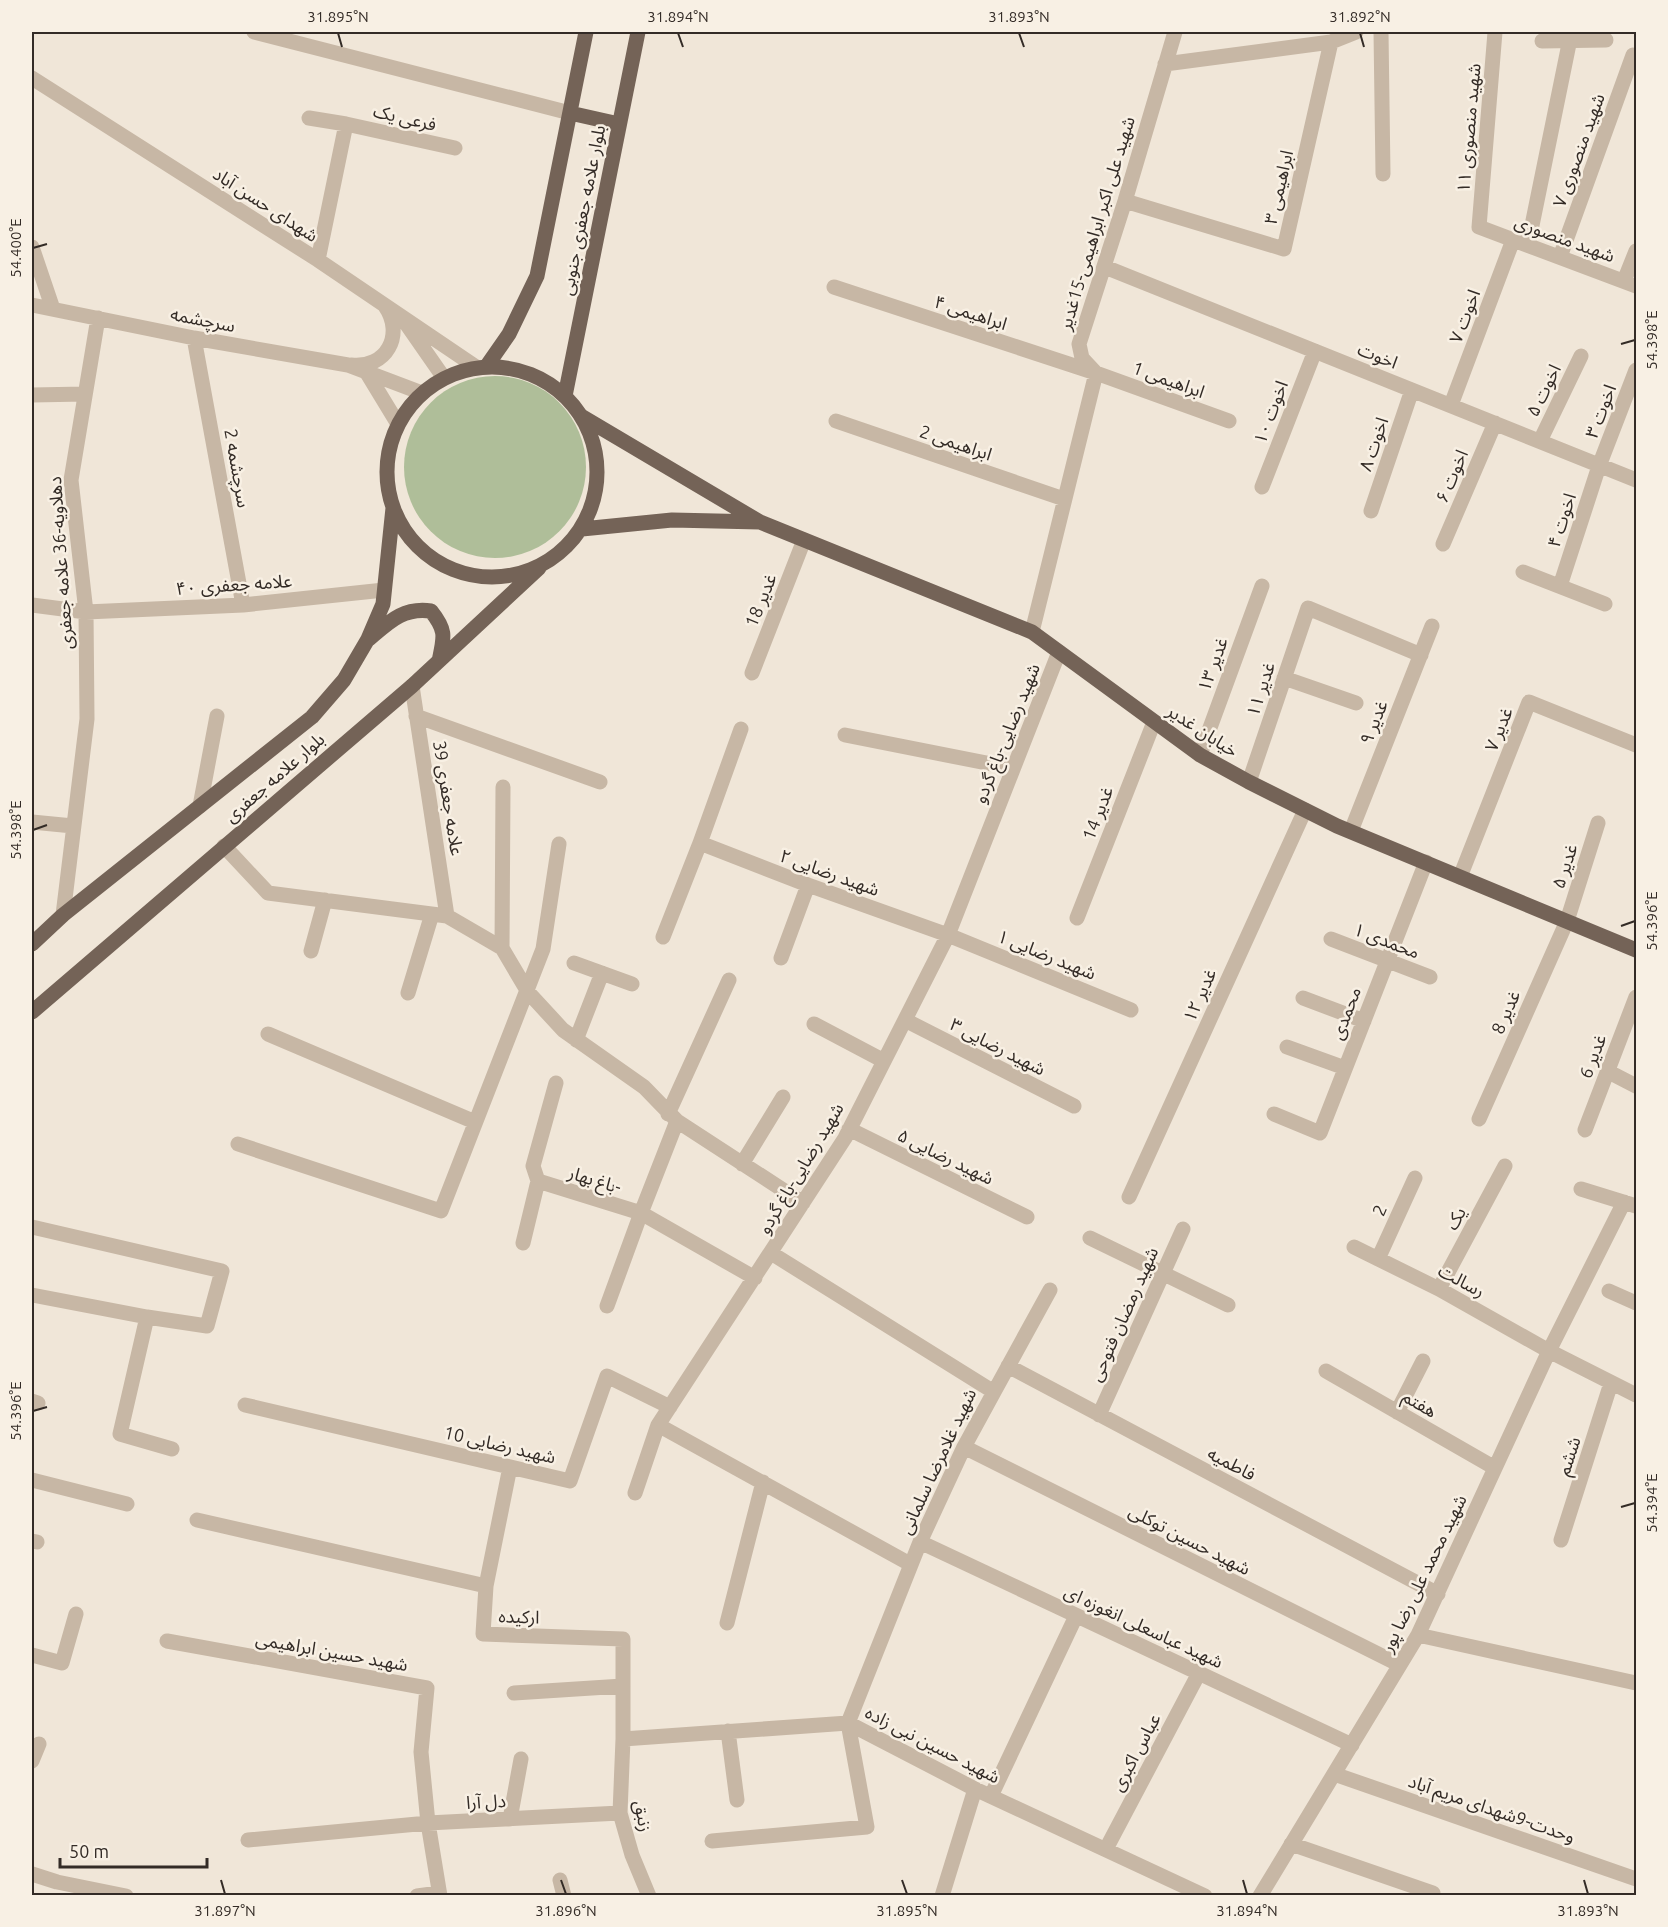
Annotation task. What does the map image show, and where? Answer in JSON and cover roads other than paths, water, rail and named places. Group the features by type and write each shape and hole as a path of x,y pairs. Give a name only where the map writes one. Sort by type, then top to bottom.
{"main road":[{"name":"بلوار علامه جعفری جنوبی","path":"481,367 509,334 537,276 586,32"},
{"name":"بلوار علامه جعفری جنوبی","path":"565,396 638,32"},
{"path":"570,113 619,124"},
{"path":"481,367 514,369 536,377 565,396 581,417 596,453 596,492 582,529 563,552 539,568 496,579 453,571 416,546 393,508 387,480 389,452 398,424 409,408 422,393 444,378 481,367"},
{"path":"581,417 760,522"},
{"name":"بلوار علامه جعفری","path":"32,944 63,915 312,717 344,680 368,639 383,604 393,508"},
{"path":"582,529 672,520 760,522"},
{"name":"خیابان غدیر","path":"760,522 1032,632 1200,755 1249,782 1351,831 1636,950"},
{"name":"بلوار علامه جعفری","path":"32,1012 412,686 539,568"},
{"path":"368,639 397,616 418,609 431,611 440,622 445,636 439,661"}],"street":[{"path":"254,32 570,113"},
{"name":"شهید علی اکبر ابراهیمی-15غدیر","path":"1096,373 1082,358 1079,344 1105,267 1175,32"},
{"path":"1165,64 1331,42 1354,32"},
{"path":"1381,32 1383,174"},
{"name":"شهید منصوری ۱۱","path":"1479,228 1495,32"},
{"name":"اخوت ۷","path":"1451,405 1521,243 1570,39"},
{"path":"1542,41 1606,40"},
{"name":"ابراهیمی ۳","path":"1125,201 1284,249 1331,42"},
{"name":"شهید منصوری ۷","path":"1560,257 1633,55"},
{"name":"شهدای حسن آباد","path":"32,78 481,367"},
{"name":"فرعی یک","path":"309,118 455,148"},
{"path":"318,260 346,124"},
{"name":"شهید منصوری","path":"1479,228 1630,283"},
{"path":"32,248 53,309"},
{"path":"1630,283 1636,251"},
{"name":"اخوت","path":"1105,267 1636,480"},
{"name":"ابراهیمی ۴","path":"834,287 1096,373"},
{"path":"348,365 360,366 373,363 384,355 391,344 394,332 392,319 386,307 376,298"},
{"name":"سرچشمه","path":"32,304 194,338 348,365 422,393"},
{"path":"400,315 444,378"},
{"name":"دهلاویه-36 علامه جعفری","path":"63,915 87,719 86,612 71,480 98,318"},
{"name":"سرچشمه 2","path":"194,338 243,605"},
{"name":"اخوت ۱۰","path":"1262,487 1315,351"},
{"name":"اخوت ۵","path":"1540,441 1581,356"},
{"name":"اخوت ۳","path":"1599,465 1636,370"},
{"path":"367,373 398,424"},
{"path":"1032,632 1096,373"},
{"name":"ابراهیمی 1","path":"1096,373 1230,421"},
{"name":"اخوت ۸","path":"1371,511 1412,390"},
{"path":"32,395 85,394"},
{"name":"ابراهیمی 2","path":"836,421 1064,499"},
{"name":"اخوت ۶","path":"1443,544 1495,423"},
{"name":"اخوت ۴","path":"1560,586 1599,465"},
{"name":"غدیر 18","path":"752,673 804,540"},
{"path":"1523,572 1605,604"},
{"name":"غدیر ۱۳","path":"1200,755 1262,586"},
{"name":"علامه جعفری ۴۰","path":"32,605 86,612 243,605 384,590"},
{"name":"غدیر ۱۱","path":"1249,782 1308,608 1421,655"},
{"name":"غدیر ۹","path":"1351,831 1432,626"},
{"name":"شهید رضایی-باغ گردو","path":"636,1493 658,1425 849,1129 948,935 1059,652"},
{"path":"1284,678 1356,703"},
{"name":"علامه جعفری 39","path":"412,686 439,915"},
{"name":"غدیر ۷","path":"1460,877 1529,702 1636,745"},
{"path":"200,806 217,716"},
{"path":"416,716 600,782"},
{"name":"غدیر 14","path":"1077,918 1154,722"},
{"path":"663,937 741,729"},
{"path":"845,735 1012,768"},
{"path":"503,787 502,948 528,992 563,1030 644,1087 672,1118 803,1203"},
{"name":"غدیر ۱۲","path":"1129,1197 1305,810"},
{"path":"32,822 73,826"},
{"name":"غدیر ۵","path":"1567,921 1599,823"},
{"name":"شهید رضایی ۲","path":"700,843 808,885 948,935"},
{"path":"238,1144 441,1211 543,949 559,844"},
{"path":"224,846 268,893 439,915 502,948"},
{"name":"محمدی","path":"1274,1114 1320,1133 1426,862"},
{"path":"781,958 808,885"},
{"path":"311,951 325,900"},
{"path":"408,993 439,915"},
{"name":"غدیر 8","path":"1479,1119 1567,921"},
{"name":"شهید رضایی ۱","path":"948,935 1131,1010"},
{"name":"محمدی ۱","path":"1331,939 1430,977"},
{"path":"574,963 632,984"},
{"path":"576,1040 602,973"},
{"path":"607,1306 672,1118 729,980"},
{"name":"غدیر 6","path":"1585,1130 1608,1071 1630,1035 1636,997"},
{"path":"1303,998 1364,1021"},
{"name":"شهید رضایی ۳","path":"905,1020 1074,1106"},
{"path":"814,1024 884,1061"},
{"path":"268,1034 475,1122"},
{"path":"1287,1047 1345,1068"},
{"path":"1608,1071 1636,1086"},
{"path":"523,1242 538,1181 532,1166 556,1083"},
{"path":"742,1164 783,1096"},
{"name":"شهید رضایی ۵","path":"849,1129 1027,1217"},
{"name":"یک","path":"1440,1289 1505,1166"},
{"name":"2","path":"1378,1259 1415,1178"},
{"name":"باغ بهار-","path":"538,1181 641,1213 754,1278"},
{"path":"1581,1189 1630,1204"},
{"name":"شهید محمد علی رضا پور","path":"1260,1896 1418,1635 1549,1351 1630,1204"},
{"path":"32,1227 222,1271 207,1326 32,1295"},
{"name":"شهید رمضان فتوحی","path":"1099,1415 1183,1229"},
{"path":"1089,1238 1228,1305"},
{"name":"رسالت","path":"1354,1248 1440,1289 1549,1351 1636,1395"},
{"name":"شهید غلامرضا سلمانی","path":"771,1253 994,1392 964,1447 910,1564 848,1723"},
{"path":"994,1392 1050,1290"},
{"path":"1610,1291 1636,1303"},
{"path":"147,1317 120,1434 172,1449"},
{"path":"1397,1412 1423,1361"},
{"name":"فاطمیه","path":"1008,1366 1438,1594"},
{"name":"هفتم","path":"1326,1371 1495,1468"},
{"name":"شهید رضایی 10","path":"245,1405 570,1480 607,1376 670,1407"},
{"name":"ششم","path":"1562,1540 1611,1383"},
{"path":"658,1425 910,1564"},
{"name":"شهید حسین توکلی","path":"964,1447 1400,1665"},
{"name":"ارکیده","path":"510,1467 486,1586 483,1634 623,1639 623,1739"},
{"path":"32,1480 127,1504"},
{"path":"727,1623 763,1482"},
{"path":"197,1520 486,1586"},
{"name":"شهید عباسعلی انغوزه ای","path":"920,1542 1352,1745"},
{"path":"32,1655 62,1663 76,1614"},
{"path":"991,1796 1076,1616"},
{"path":"1418,1635 1636,1683"},
{"name":"شهید حسین ابراهیمی","path":"167,1641 427,1688 421,1752 428,1823"},
{"name":"عباس اکبری","path":"1106,1850 1198,1673"},
{"path":"514,1693 623,1686"},
{"path":"712,1841 867,1827 848,1723"},
{"name":"شهید حسین نبی زاده","path":"623,1739 848,1723 975,1789 1205,1896"},
{"path":"728,1731 737,1800"},
{"name":"زنبق","path":"623,1739 620,1813 632,1855 649,1896"},
{"path":"32,1761 39,1744"},
{"path":"510,1819 521,1759"},
{"name":"وحدت-9شهدای مریم آباد","path":"1334,1774 1636,1879"},
{"path":"942,1896 975,1789"},
{"name":"دل آرا","path":"248,1840 428,1823 620,1813"},
{"path":"417,1896 439,1894 428,1823"},
{"path":"1291,1844 1433,1893"},
{"path":"32,1874 56,1889 126,1896"},
{"path":"560,1880 564,1896"}]}
